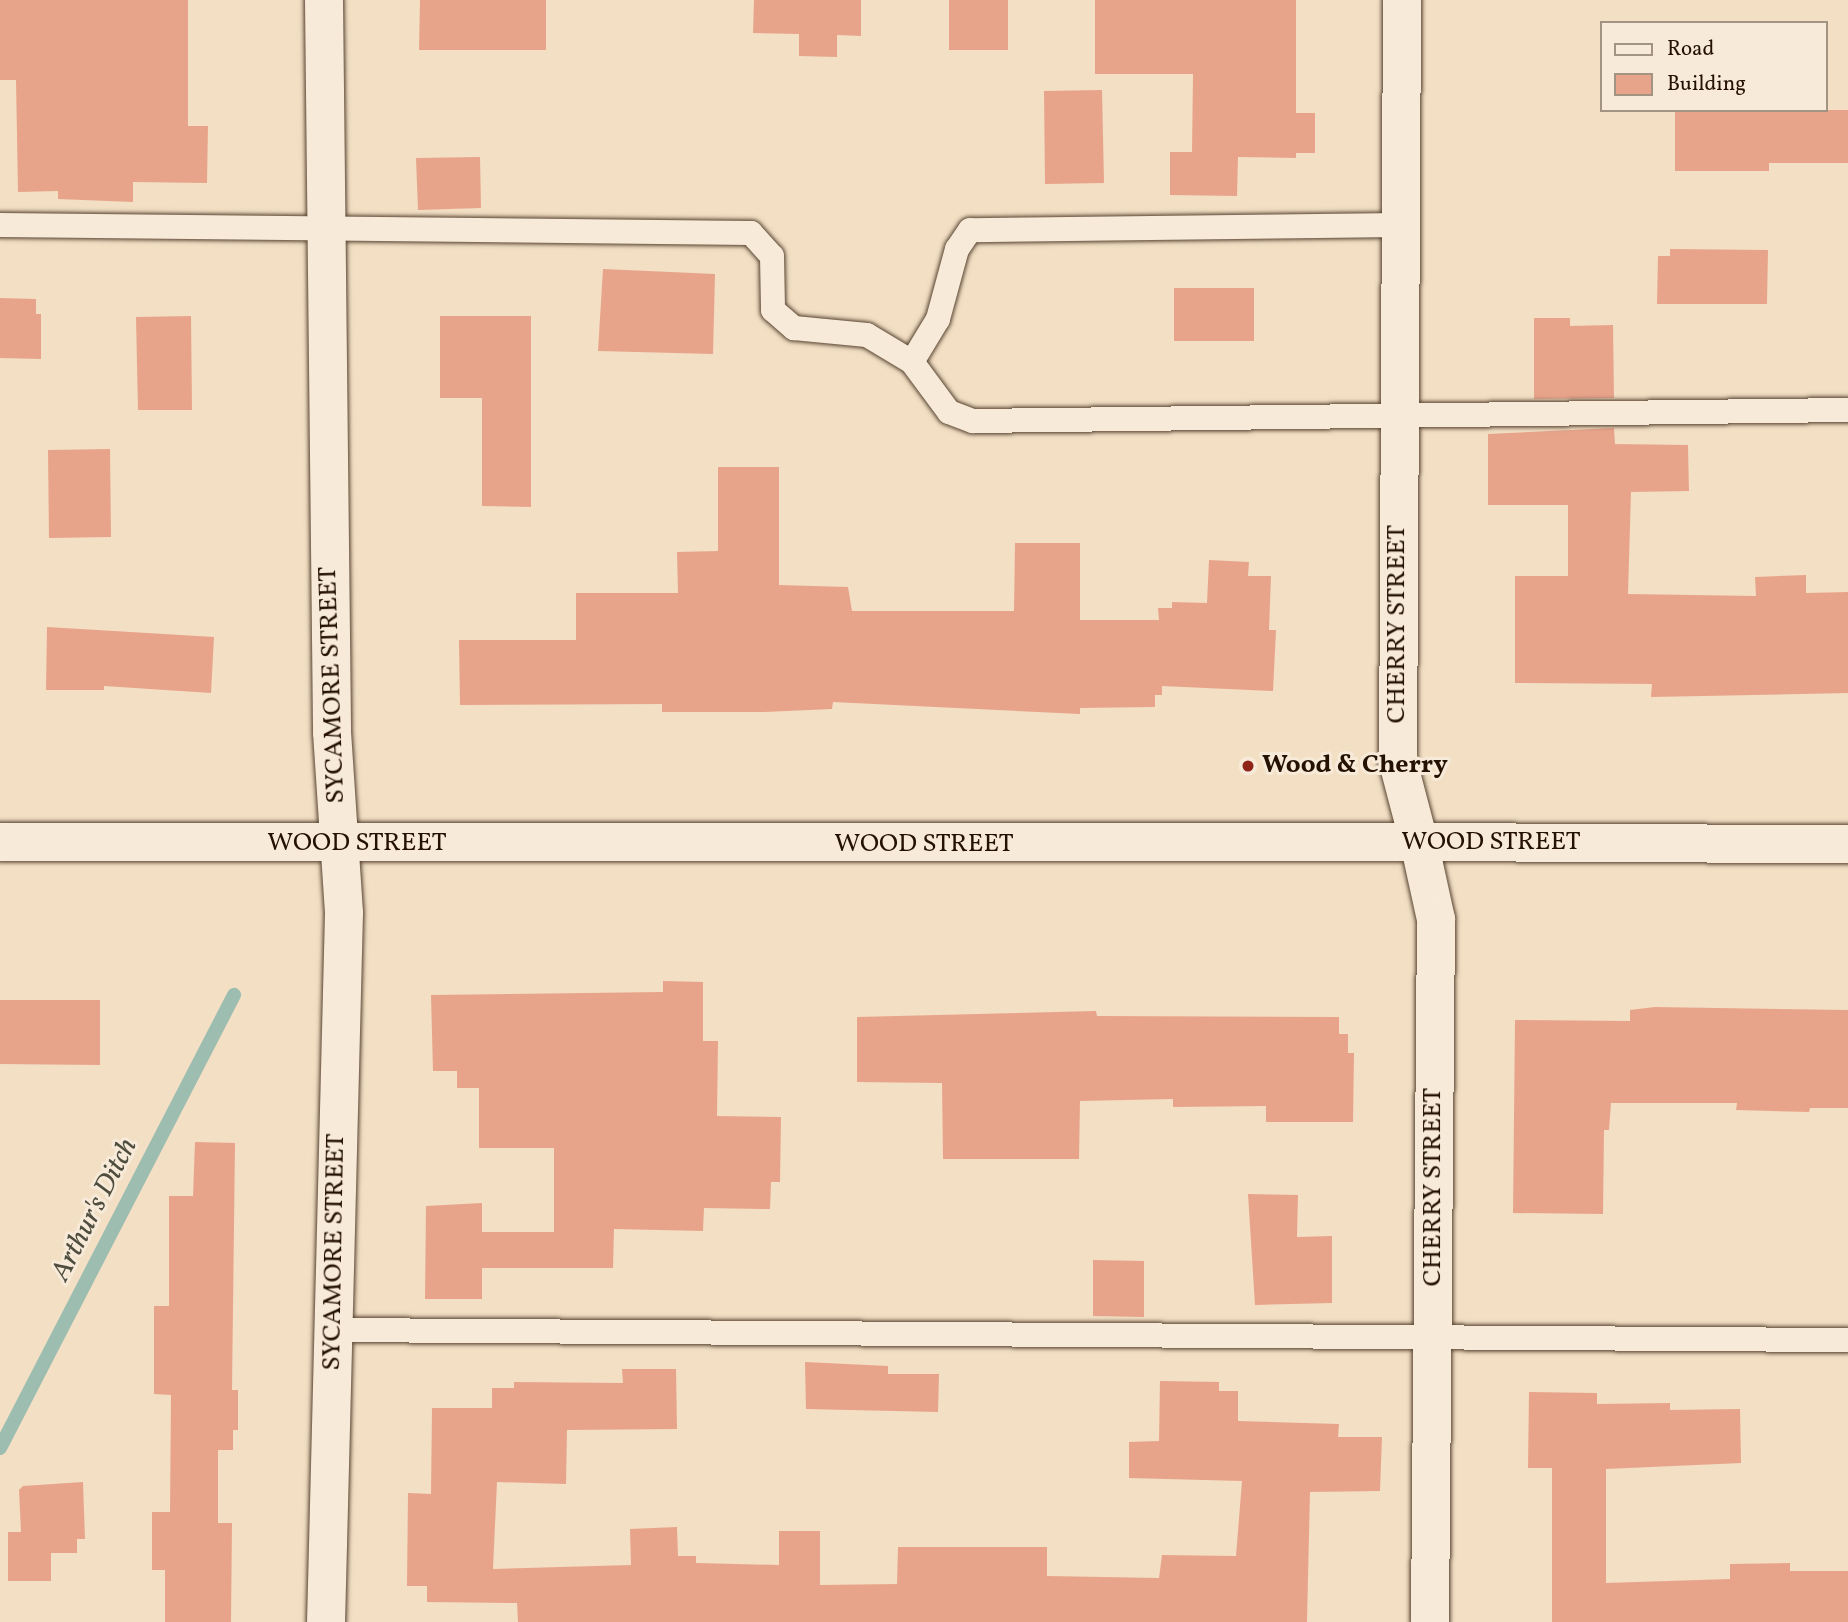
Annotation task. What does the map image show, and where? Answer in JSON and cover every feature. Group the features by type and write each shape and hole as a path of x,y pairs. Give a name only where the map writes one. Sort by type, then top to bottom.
{"street":[{"name":"SYCAMORE STREET","path":"324,0 324,229 331,718 344,913 326,1622"},
{"name":"CHERRY STREET","path":"1402,0 1398,762 1436,919 1430,1622"},
{"name":"WOOD STREET","path":"0,842 1848,844"}],"lane":[{"path":"0,225 751,233 772,256 773,310 794,328 867,335 912,362 949,412 973,421 1848,410"},
{"path":"912,362 939,319 957,249 970,230 1400,225"},
{"path":"332,1330 1433,1340 1848,1340"}],"building":[{"path":"0,0 188,0 188,126 208,126 207,183 133,182 133,202 58,199 58,191 18,192 16,80 0,80"},
{"path":"420,0 546,0 546,50 419,50"},
{"path":"754,0 861,0 861,36 837,35 837,57 799,56 799,34 753,33"},
{"path":"949,0 1008,0 1008,50 949,50"},
{"path":"1095,0 1296,0 1296,113 1315,113 1315,153 1296,153 1296,158 1238,157 1237,196 1170,195 1170,152 1192,152 1193,74 1095,74"},
{"path":"1102,90 1104,183 1045,184 1044,91"},
{"path":"1848,110 1848,163 1769,163 1769,171 1675,171 1675,112"},
{"path":"480,157 481,208 418,210 416,158"},
{"path":"1670,249 1768,250 1767,304 1657,304 1658,256 1670,256"},
{"path":"603,269 715,274 713,354 598,351"},
{"path":"1174,288 1254,288 1254,341 1174,341"},
{"path":"0,298 36,299 36,314 41,314 41,359 0,358"},
{"path":"191,316 192,410 138,410 136,317"},
{"path":"440,316 531,316 531,507 482,506 482,398 440,398"},
{"path":"1534,318 1570,318 1570,326 1613,325 1614,398 1534,399"},
{"path":"1614,428 1615,444 1688,445 1689,491 1631,492 1628,594 1756,596 1755,577 1806,575 1806,593 1848,592 1848,693 1651,697 1652,684 1515,683 1515,576 1568,576 1568,505 1488,505 1488,434"},
{"path":"110,449 111,537 49,538 48,450"},
{"path":"718,467 779,467 779,585 848,587 852,611 1014,611 1015,543 1080,543 1080,620 1159,620 1158,608 1172,608 1172,602 1207,603 1209,560 1249,562 1248,576 1271,576 1269,630 1276,630 1273,691 1162,686 1162,695 1155,695 1155,707 1080,708 1080,714 833,702 832,709 764,712 662,712 662,704 460,705 459,640 576,640 576,593 678,593 677,552 718,551"},
{"path":"47,627 214,637 211,693 104,686 104,690 46,690"},
{"path":"663,981 703,982 703,1041 718,1041 717,1116 781,1117 780,1182 771,1182 770,1209 704,1208 703,1231 614,1229 613,1268 482,1268 482,1299 425,1299 426,1206 482,1203 482,1232 554,1232 554,1148 479,1148 479,1088 457,1088 457,1071 433,1071 431,995 663,992"},
{"path":"0,1000 100,1000 100,1065 0,1064"},
{"path":"1655,1007 1848,1010 1848,1108 1810,1108 1809,1112 1736,1110 1737,1103 1611,1103 1609,1130 1604,1130 1603,1214 1513,1213 1515,1020 1630,1021 1630,1010"},
{"path":"1096,1011 1097,1016 1339,1017 1339,1034 1348,1034 1348,1053 1354,1053 1353,1122 1266,1122 1266,1106 1173,1107 1173,1099 1080,1101 1079,1159 943,1159 942,1083 857,1082 857,1017"},
{"path":"195,1142 235,1143 232,1390 238,1390 238,1430 233,1430 233,1450 218,1450 218,1523 232,1523 231,1622 165,1622 165,1570 152,1570 152,1512 170,1512 171,1395 154,1394 154,1306 169,1306 169,1196 193,1196"},
{"path":"1248,1194 1298,1195 1297,1237 1332,1236 1332,1303 1255,1305"},
{"path":"1093,1260 1144,1261 1144,1317 1093,1316"},
{"path":"805,1362 888,1366 888,1374 939,1374 938,1412 806,1409"},
{"path":"622,1369 676,1369 677,1429 567,1430 566,1484 497,1482 493,1569 631,1565 630,1529 677,1527 678,1556 696,1556 696,1563 779,1565 779,1531 820,1531 820,1585 897,1584 898,1547 1047,1547 1047,1576 1159,1578 1162,1555 1236,1556 1242,1481 1129,1478 1129,1442 1159,1441 1160,1381 1219,1382 1219,1391 1238,1391 1238,1421 1339,1424 1338,1437 1382,1437 1380,1491 1310,1492 1307,1622 518,1622 517,1603 427,1602 427,1586 407,1586 408,1493 431,1494 432,1408 492,1408 492,1388 514,1388 514,1382 623,1383"},
{"path":"1529,1392 1597,1393 1597,1404 1670,1403 1670,1410 1740,1409 1741,1463 1606,1469 1606,1583 1730,1579 1730,1564 1790,1563 1790,1571 1848,1571 1848,1622 1552,1622 1552,1468 1528,1468"},
{"path":"83,1482 85,1539 77,1539 77,1553 51,1553 51,1581 8,1581 8,1532 21,1532 19,1490 23,1486"}],"waterway":[{"name":"Arthur's Ditch","path":"0,1448 234,995"}],"place":[{"name":"Wood & Cherry","path":"1248,766"}]}
